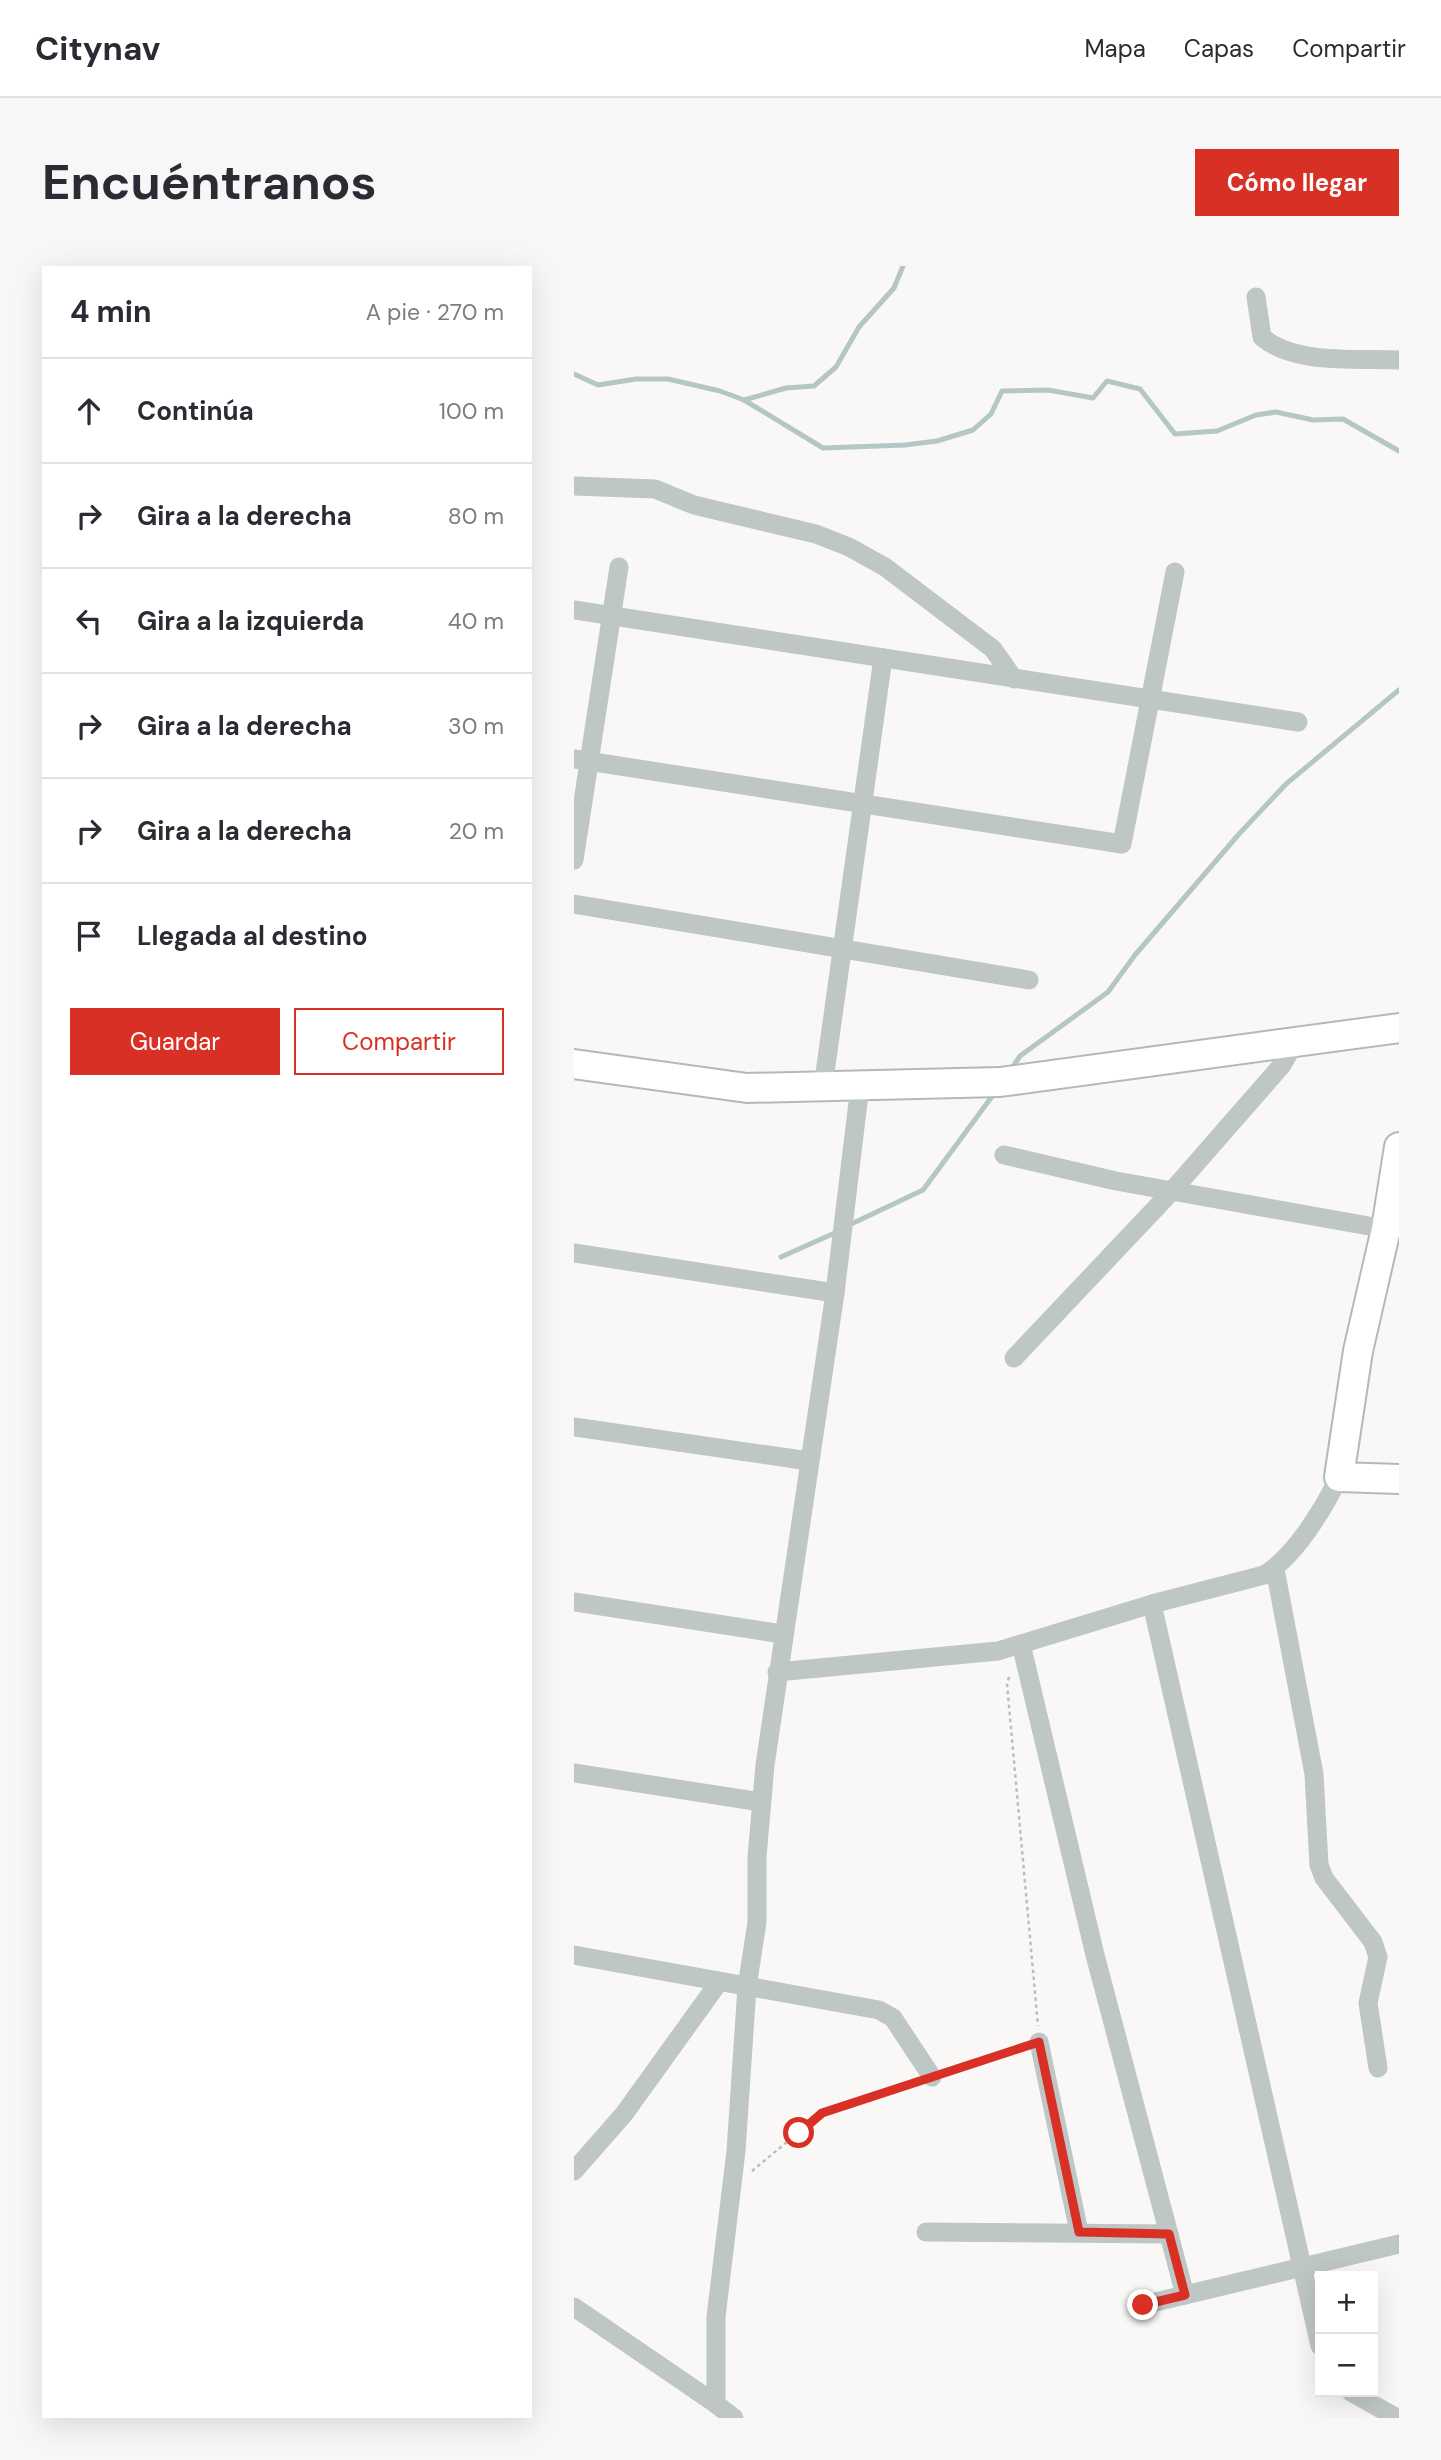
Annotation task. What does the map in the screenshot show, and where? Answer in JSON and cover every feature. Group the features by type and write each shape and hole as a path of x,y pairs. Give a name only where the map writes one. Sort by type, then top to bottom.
{"street":[{"path":"1256,298 1262,337 1275,348 1294,355 1399,360"},
{"path":"574,486 655,489 694,505 816,534 849,547 885,567 993,649 1014,679"},
{"path":"574,860 582,760 612,616 619,567"},
{"path":"582,760 1122,844 1175,572"},
{"path":"574,610 1298,722"},
{"path":"823,1087 883,658"},
{"path":"574,904 1029,980"},
{"path":"574,1064 747,1088 1000,1082 1399,1028"},
{"path":"1014,1358 1171,1192 1282,1065 1294,1042"},
{"path":"716,2404 716,2317 731,2182 747,1987 757,1922 757,1857 761,1802 777,1672 835,1293 860,1086"},
{"path":"777,1672 985,1653 1264,1575 1275,1569 1325,1506 1339,1477 1358,1351 1393,1230 1399,1147"},
{"path":"1004,1155 1171,1192 1393,1230"},
{"path":"574,1254 835,1293"},
{"path":"574,1427 809,1461"},
{"path":"1339,1477 1399,1479"},
{"path":"1275,1569 1314,1774 1319,1865 1324,1878 1373,1942 1378,1957 1368,2003 1378,2068"},
{"path":"574,1602 783,1634"},
{"path":"1152,1605 1317,2334"},
{"path":"1021,1644 1095,1955 1185,2295"},
{"path":"574,1773 761,1802"},
{"path":"574,1955 878,2010 893,2018 932,2077"},
{"path":"575,2168 624,2114 719,1982"},
{"path":"1039,2042 1079,2232"},
{"path":"926,2232 1169,2234"},
{"path":"1143,2305 1399,2244"},
{"path":"574,2307 734,2418"},
{"path":"1360,2397 1397,2418"}],"path":[{"path":"731,2182 760,2167 822,2113 1039,2042 1007,1684 1021,1644"}],"waterway":[{"path":"744,400 786,388 814,386 836,367 859,327 894,288 903,266"},
{"path":"574,374 598,385 636,379 668,379 720,391 744,400 823,448 937,441 973,430 991,414 1002,391 1048,390 1093,398 1107,381 1140,389 1175,434 1217,431 1256,415 1276,412 1313,420 1343,419 1399,451"},
{"path":"1010,1071 1020,1056 1108,992 1135,955 1239,834 1286,784 1399,690"},
{"path":"847,1226 923,1190 996,1091"},
{"path":"781,1257 839,1231"}],"route":[{"path":"799,2133 822,2113 1039,2042 1079,2232 1169,2234 1185,2295 1143,2305"}]}
